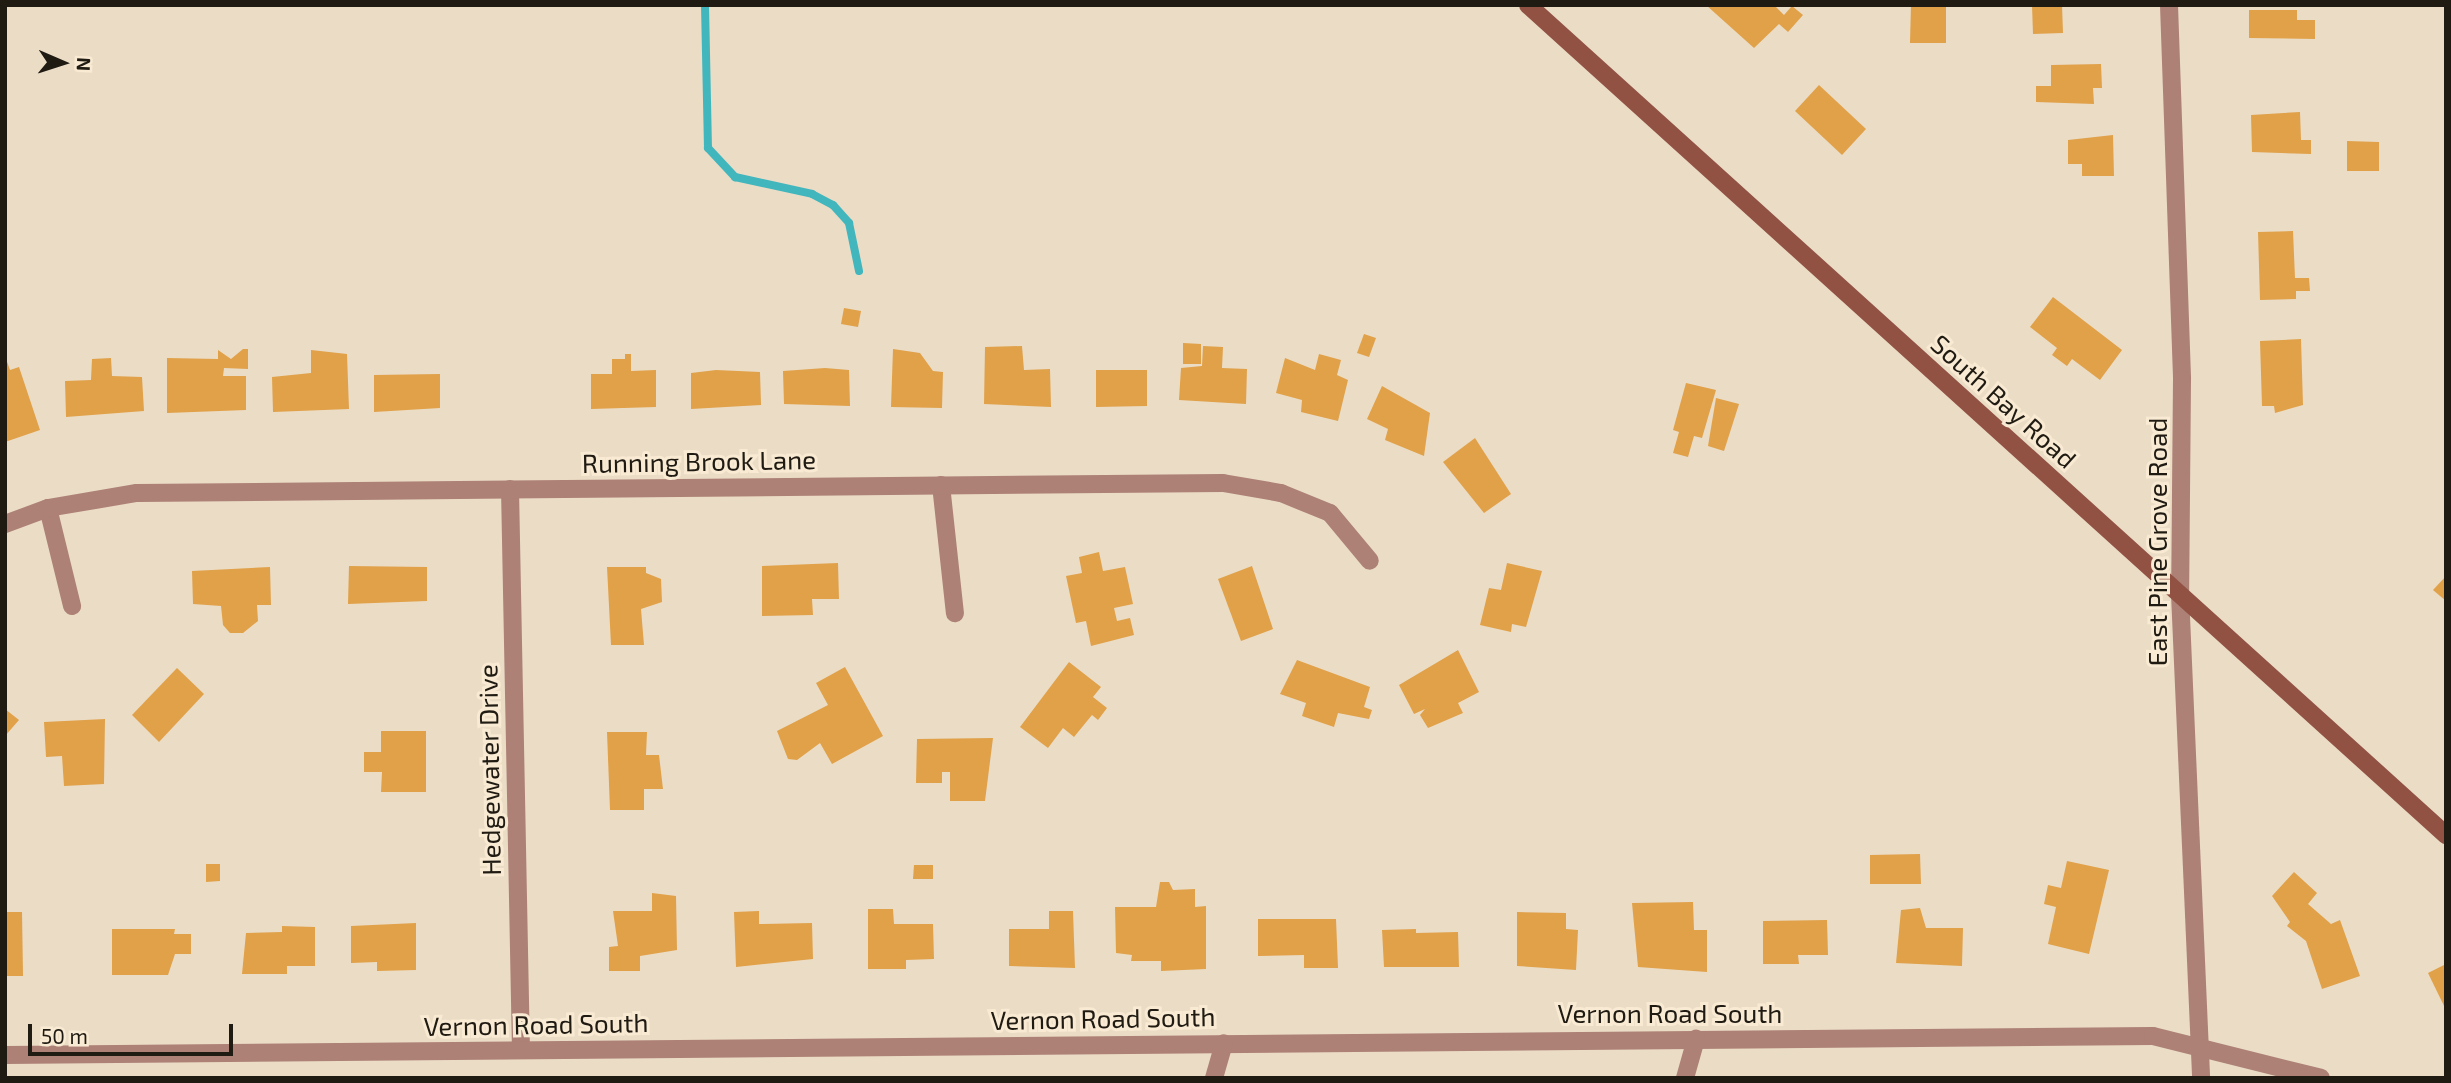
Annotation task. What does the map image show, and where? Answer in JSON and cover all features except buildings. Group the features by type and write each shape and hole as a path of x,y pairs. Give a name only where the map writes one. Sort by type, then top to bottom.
{"street":[{"name":"South Bay Road","path":"1528,5 2446,835"},
{"name":"East Pine Grove Road","path":"2169,5 2182,379 2180,594 2201,1078"},
{"name":"Running Brook Lane","path":"5,524 48,508 137,493 1223,483 1281,493 1330,513 1370,561"},
{"path":"941,485 955,613"},
{"name":"Hedgewater Drive","path":"510,489 521,1050"},
{"path":"48,508 72,606"},
{"name":"Vernon Road South","path":"5,1055 2153,1036 2200,1045 2322,1078"},
{"path":"1685,1078 1696,1039"},
{"path":"1214,1078 1224,1043"}],"waterway":[{"path":"705,5 708,148 735,177 812,194 833,205 849,223 859,271"}]}
